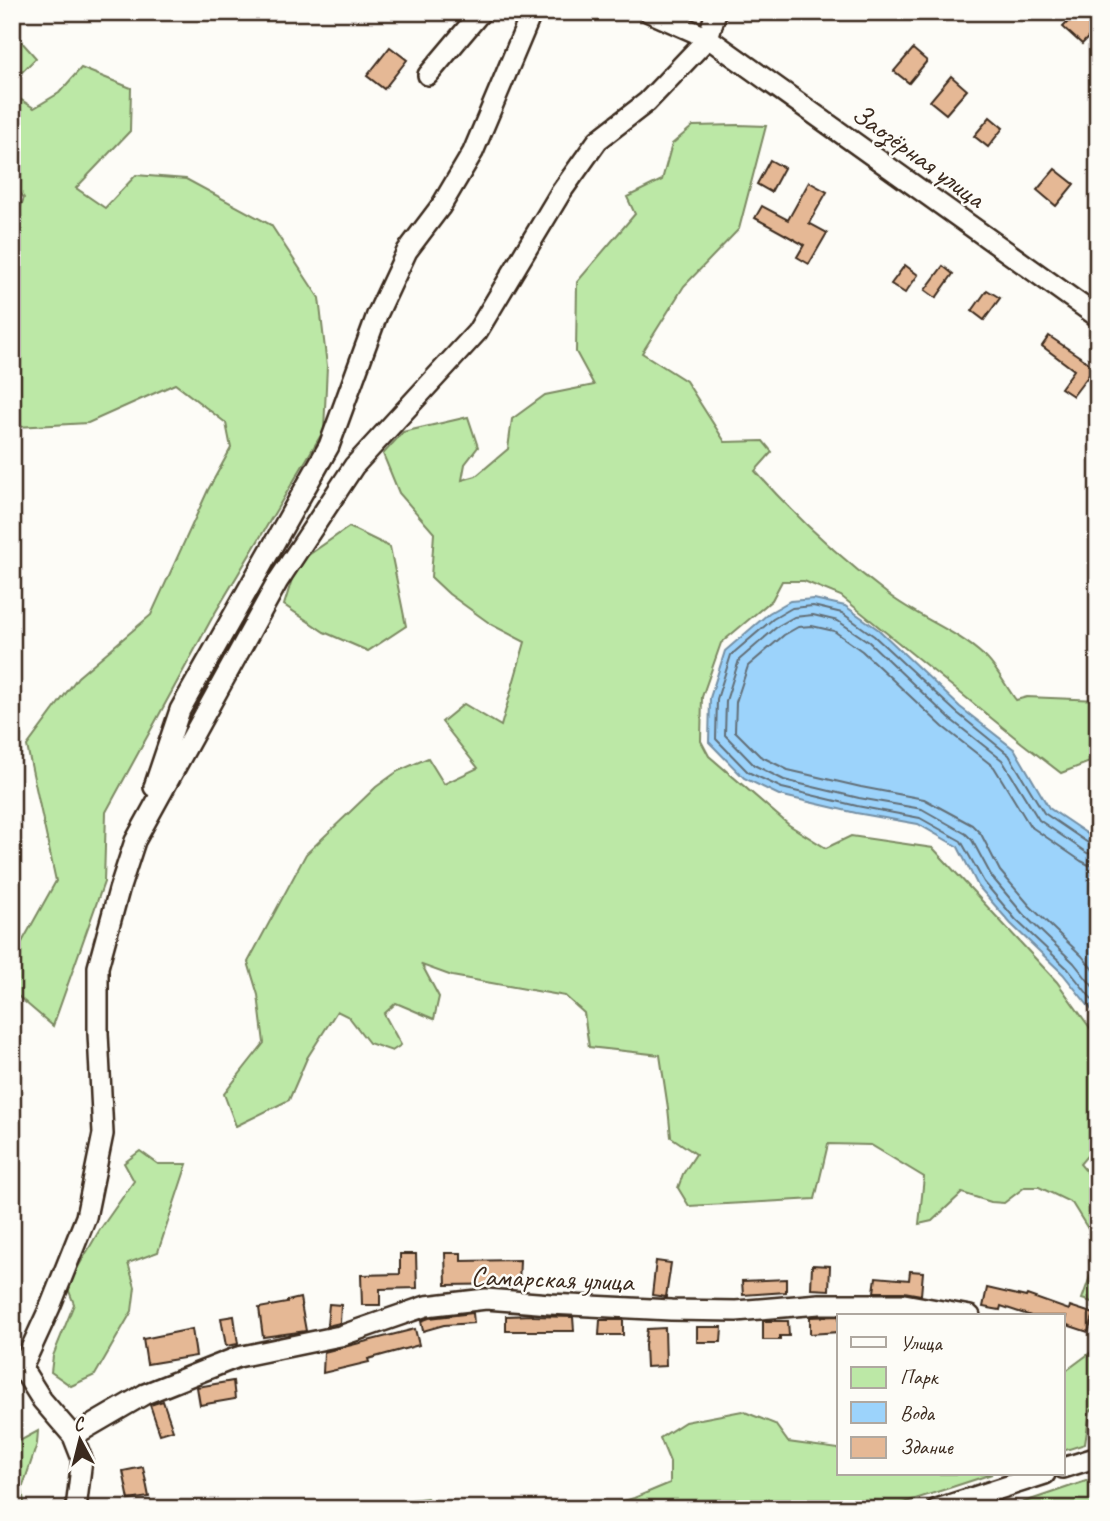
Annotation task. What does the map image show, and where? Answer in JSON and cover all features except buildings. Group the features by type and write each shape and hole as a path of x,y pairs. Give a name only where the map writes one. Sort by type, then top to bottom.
{"street":[{"path":"428,75 481,12"},
{"path":"76,1509 82,1459 73,1436 43,1400 22,1368 51,1307 86,1217 103,1134 97,1033 98,967 135,841 180,710 329,446 377,316 402,261 441,206 473,152 532,12"},
{"name":"Заозёрная улица","path":"649,12 708,38 1098,317"},
{"path":"135,841 278,581 354,467 477,332 561,192 598,140 647,102 708,38 716,12"},
{"name":"Самарская улица","path":"73,1436 145,1394 238,1357 340,1336 426,1306 486,1299 671,1310 736,1311 819,1304 904,1304 959,1314"},
{"path":"1064,1468 1098,1457"},
{"path":"937,1509 1039,1476"}],"green space":[{"path":"12,31 36,58 12,82"},
{"path":"81,68 131,88 130,131 76,188 105,208 136,175 186,179 271,225 319,298 327,366 324,430 212,618 106,812 104,882 53,1026 12,991 12,960 56,881 27,746 78,677 151,615 208,490 231,448 226,423 175,384 88,423 17,427 12,437 12,229 24,198 12,182 12,94 34,108 59,93"},
{"path":"693,126 766,126 739,229 684,286 642,353 686,381 725,442 763,441 772,452 755,471 786,505 836,552 889,595 962,639 984,656 1016,700 1027,697 1098,700 1098,754 1090,762 1061,773 841,596 804,581 782,581 772,600 721,643 702,697 701,741 709,756 789,825 826,848 851,836 933,848 1057,982 1098,1039 1098,1143 1080,1164 1098,1185 1098,1245 1072,1203 1039,1187 1025,1187 1004,1203 962,1193 932,1221 919,1224 924,1177 871,1145 828,1144 815,1199 689,1206 678,1188 683,1174 696,1154 671,1137 660,1055 589,1047 584,1013 565,996 452,976 422,965 439,997 434,1019 396,1003 384,1014 401,1045 392,1051 369,1043 349,1017 337,1011 307,1058 289,1100 236,1126 224,1094 264,1043 258,995 248,962 306,854 376,787 398,771 428,758 444,784 478,768 442,722 464,704 501,726 525,642 492,625 449,594 431,577 434,533 399,493 383,454 403,432 468,417 478,447 465,464 462,480 476,476 508,449 512,419 545,395 594,385 576,352 577,282 635,214 627,197 662,180 672,144"},
{"path":"349,527 390,547 406,626 368,651 324,632 284,605 297,563"},
{"path":"140,1151 158,1164 187,1164 158,1252 128,1263 135,1287 132,1311 95,1375 71,1386 51,1372 53,1356 74,1304 67,1286 99,1231 134,1181 124,1163"},
{"path":"1098,1254 1098,1304 1082,1299"},
{"path":"1098,1347 1098,1407 1090,1411 1085,1444 1064,1451 1064,1372"},
{"path":"742,1411 775,1424 788,1442 837,1449 837,1476 986,1476 885,1509 597,1509 670,1483 670,1462 660,1438 685,1422"},
{"path":"38,1431 37,1444 22,1489 25,1509 12,1509 12,1445"},
{"path":"1098,1477 1098,1509 1004,1509"},
{"path":"427,1498 433,1509 358,1509 359,1506"}],"water":[{"path":"814,599 845,606 879,630 960,707 1015,750 1049,808 1098,841 1098,1018 1063,974 1011,924 978,886 958,847 918,824 779,795 744,778 709,742 710,698 725,651 769,613 790,601"}]}
